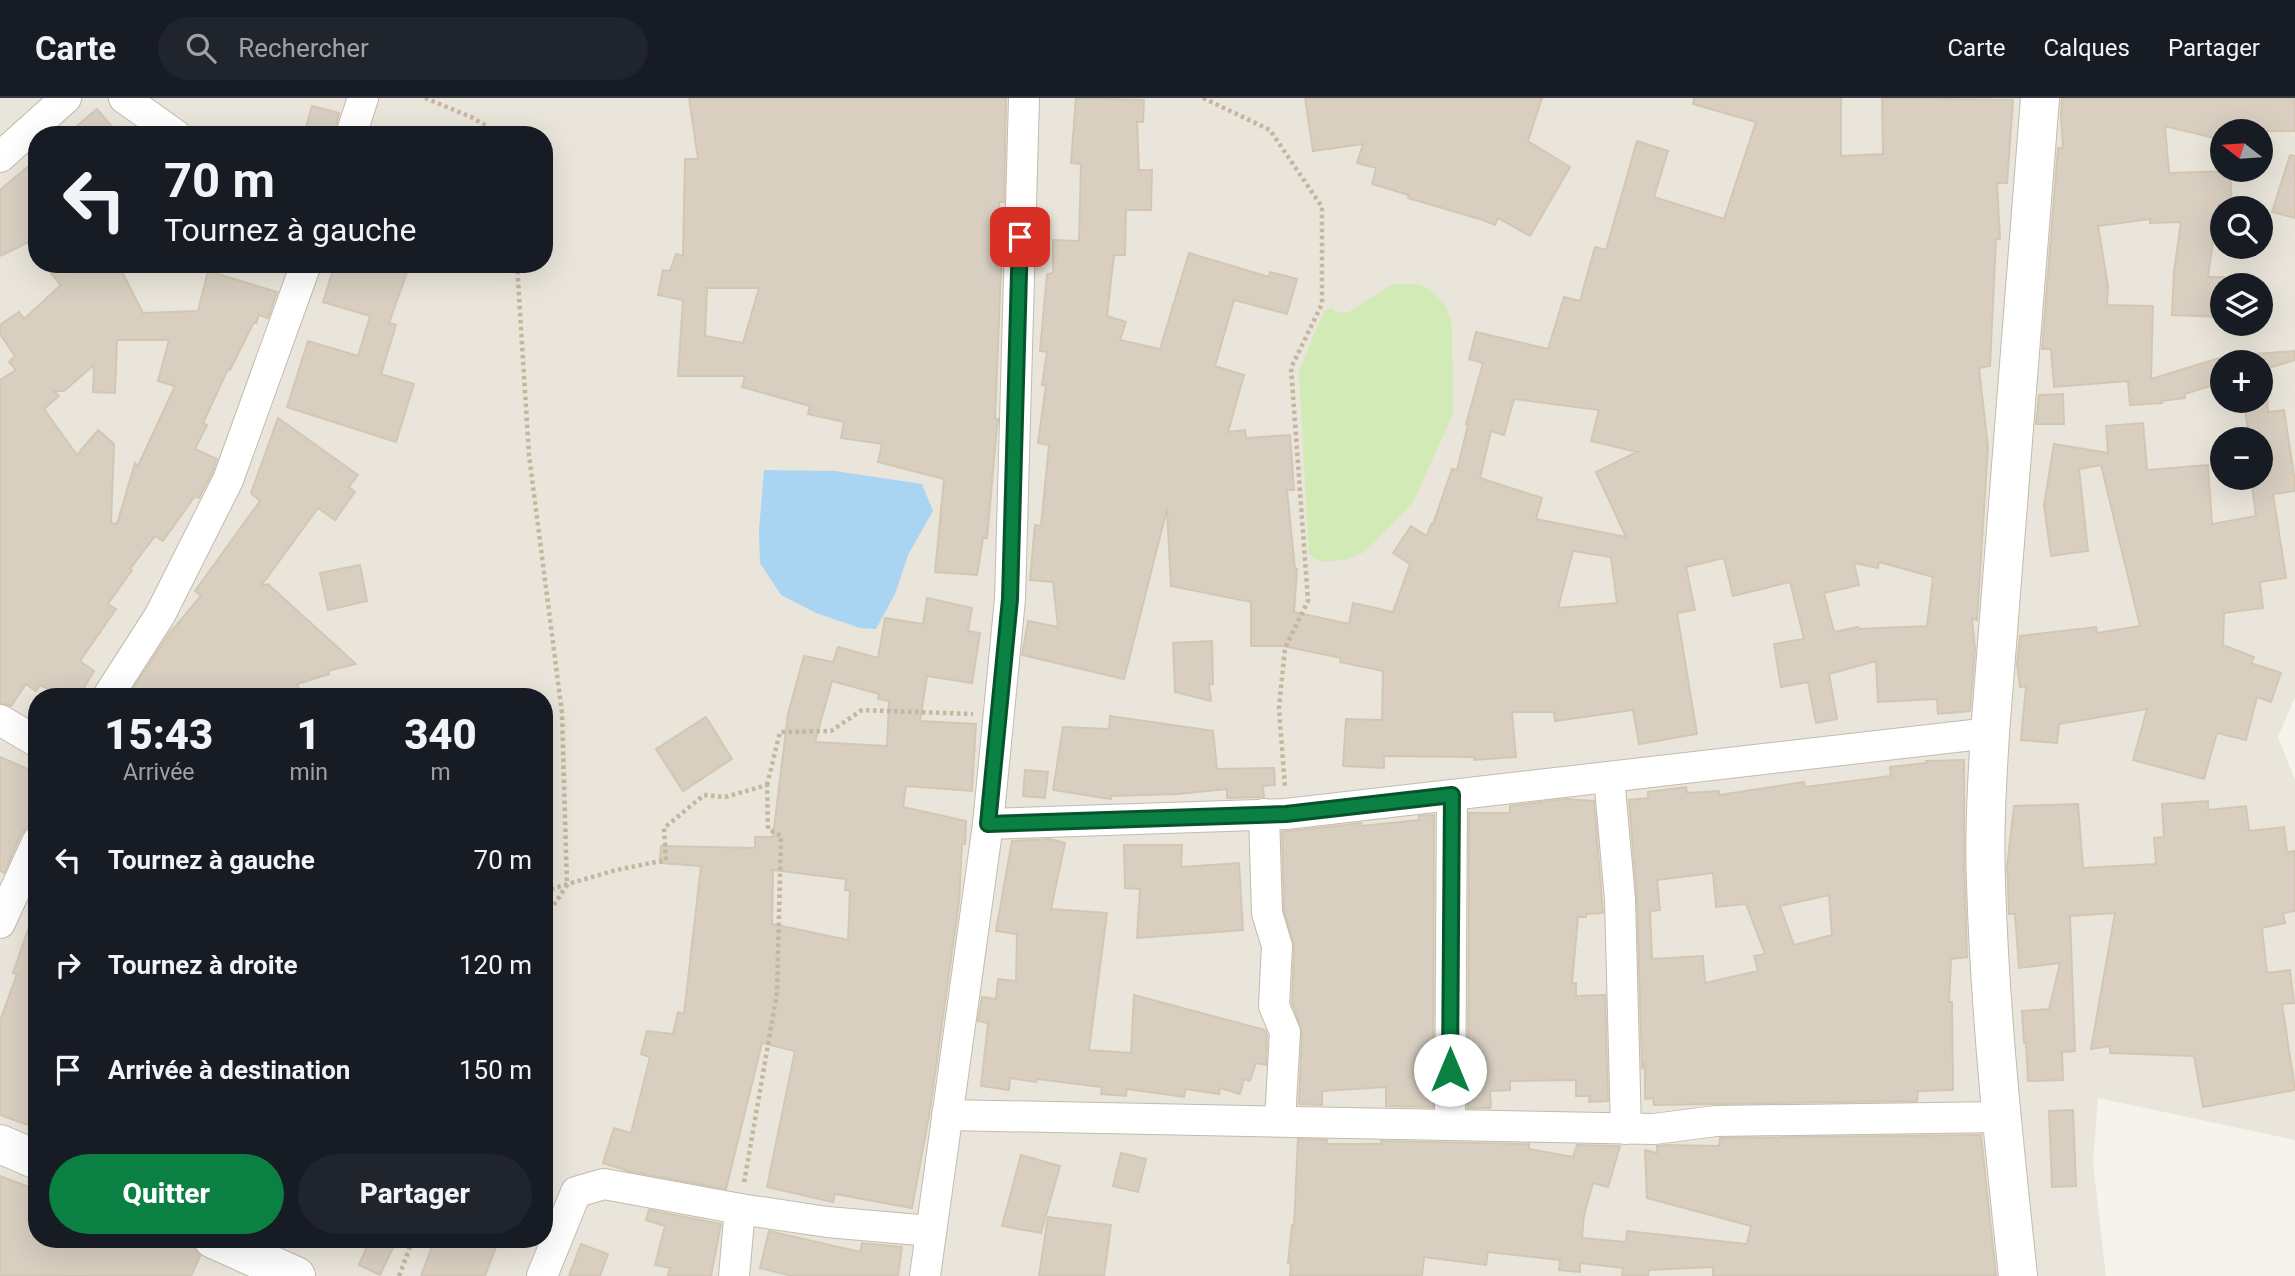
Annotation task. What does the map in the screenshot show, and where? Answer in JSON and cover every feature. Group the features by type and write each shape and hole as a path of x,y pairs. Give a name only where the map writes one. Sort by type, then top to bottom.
{"street":[{"path":"35,126 66,98"},
{"path":"124,98 163,126"},
{"path":"354,126 363,98"},
{"path":"925,1276 988,824 1010,599 1024,98"},
{"path":"2018,1276 2001,1117 1986,881 1990,733 2040,98"},
{"path":"0,158 28,133"},
{"path":"113,688 160,615 228,480 303,273"},
{"path":"0,720 28,737"},
{"path":"988,824 1275,814 1990,733"},
{"path":"1609,777 1620,898 1626,1129"},
{"path":"1450,1125 1452,795"},
{"path":"1275,814 1267,913 1277,946 1274,1006 1285,1031 1280,1121"},
{"path":"0,923 28,862"},
{"path":"947,1115 1626,1129 1654,1129 1716,1121 2001,1117"},
{"path":"0,1144 28,1156"},
{"path":"542,1276 576,1192 604,1184 827,1222 931,1231"},
{"path":"734,1276 740,1209"},
{"path":"233,1248 296,1276"}],"path":[{"path":"425,98 486,126"},
{"path":"1203,98 1270,130 1322,207 1322,304 1291,368 1308,601 1285,648 1279,708 1275,814"},
{"path":"518,273 529,456 562,713 567,885 553,906"},
{"path":"740,1209 777,993 781,836 768,829 767,785 780,732 831,731 862,710 999,715"},
{"path":"553,889 616,870 666,860 664,828 704,795 725,797 767,785"},
{"path":"399,1276 410,1248"}],"shaded area":[{"path":"0,98 2295,98 2295,697 2278,737 2295,780 2295,1140 2098,1098 2093,1163 2106,1276 0,1276"}],"green space":[{"path":"1392,284 1416,284 1428,288 1445,304 1452,325 1453,414 1413,502 1365,552 1344,560 1321,562 1309,554 1299,371 1324,311 1332,308 1336,312 1347,313"}],"water":[{"path":"764,470 835,471 922,484 933,511 908,555 895,594 876,629 860,628 816,613 781,595 760,563 759,531"}],"building":[{"path":"689,98 1006,98 1004,202 999,202 1002,246 995,419 998,419 987,538 983,538 977,575 935,572 944,479 878,462 882,444 841,438 844,422 808,414 810,406 742,387 745,376 678,376 683,300 658,295 663,270 670,271 676,254 683,256 685,159 698,159","holes":["707,288 759,288 743,343 705,336"]},
{"path":"1076,98 1144,100 1143,122 1137,122 1139,170 1152,170 1151,210 1126,210 1125,255 1114,255 1107,316 1126,322 1120,340 1160,349 1189,253 1269,277 1270,272 1297,279 1287,314 1234,300 1215,366 1244,375 1228,432 1245,430 1246,438 1290,435 1294,490 1287,490 1297,569 1294,612 1349,624 1353,603 1393,612 1410,564 1393,553 1411,526 1427,536 1452,469 1457,470 1468,425 1466,424 1483,363 1469,359 1476,332 1548,349 1564,297 1580,301 1595,247 1606,250 1637,141 1668,151 1654,197 1724,219 1756,122 1693,104 1694,98 1841,98 1841,156 1883,154 1882,98 2013,100 2007,183 1997,183 2000,239 1996,239 1990,366 1979,368 1988,447 1977,620 1972,619 1975,649 1970,711 1938,714 1937,699 1878,702 1876,661 1829,674 1837,719 1816,723 1808,682 1781,687 1774,644 1804,639 1790,582 1733,596 1724,558 1686,567 1695,610 1677,613 1697,734 1639,744 1633,710 1555,721 1554,712 1512,712 1516,757 1474,760 1474,757 1384,756 1384,768 1343,766 1346,719 1382,720 1383,671 1340,662 1341,658 1283,646 1251,646 1251,602 1171,586 1167,509 1124,679 1022,655 1028,621 1058,627 1053,582 1030,580 1035,525 1041,526 1049,445 1038,443 1046,385 1042,385 1047,352 1040,351 1047,274 1053,273 1053,240 1079,241 1081,164 1071,163","holes":["1514,399 1599,410 1591,441 1637,452 1596,472 1626,537 1536,519 1542,498 1480,478 1491,431 1504,435","1573,551 1611,557 1617,603 1558,608","1879,562 1933,577 1927,626 1858,627 1834,632 1824,593 1859,585 1854,563 1878,568"]},
{"path":"1305,98 1542,98 1528,141 1570,167 1530,236 1498,218 1495,225 1372,184 1376,168 1357,163 1363,144 1313,151"},
{"path":"2062,98 2295,98 2295,131 2273,131 2273,119 2210,119 2210,137 2165,126 2169,173 2210,172 2210,182 2231,182 2232,196 2210,196 2210,317 2172,315 2174,272 2181,222 2150,223 2150,219 2098,226 2108,286 2107,305 2153,306 2151,379 2210,361 2210,386 2185,394 2185,398 2130,405 2128,381 2054,387 2051,349 2042,349 2058,148 2063,148"},
{"path":"312,106 339,113 336,126 306,126"},
{"path":"97,109 111,126 77,126"},
{"path":"2290,155 2295,156 2295,218 2273,212"},
{"path":"28,167 28,242 0,256 0,190"},
{"path":"51,273 123,273 143,313 198,311 208,273 277,292 268,318 259,315 256,323 254,322 203,423 207,425 195,449 217,459 212,473 199,498 195,496 163,541 155,536 108,604 116,609 80,661 94,671 84,688 46,688 40,685 38,688 32,688 26,684 11,706 0,703 0,380 16,370 9,362 15,356 0,334 0,325 19,312 24,319 61,285","holes":["117,340 169,340 158,381 175,386 138,466 135,463 117,524 111,523 114,444 98,430 77,455 44,409 59,396 54,391 64,391 94,365 93,392 115,393"]},
{"path":"332,273 407,273 389,323 396,325 381,374 414,384 396,442 287,407 308,341 358,356 370,316 323,302"},
{"path":"2295,351 2295,360 2273,367 2273,353"},
{"path":"2063,394 2064,424 2036,424 2039,395"},
{"path":"2284,410 2295,491 2273,494 2286,578 2260,582 2263,608 2224,613 2223,645 2254,657 2251,663 2281,673 2271,702 2257,697 2246,740 2217,733 2204,779 2133,760 2147,709 2059,724 2057,743 2021,740 2026,686 2020,687 2017,664 2020,636 2096,627 2097,633 2140,626 2101,465 2079,469 2088,551 2051,556 2044,505 2054,444 2108,453 2106,426 2143,423 2147,470 2208,465 2212,524 2256,516 2253,490 2273,490 2273,427 2247,427 2246,413 2273,413"},
{"path":"278,418 358,475 349,487 355,492 335,520 318,508 261,586 268,584 356,664 328,671 329,674 297,684 299,688 133,688 168,635 201,596 195,591 260,501 251,493"},
{"path":"360,565 367,601 328,610 320,573"},
{"path":"927,598 972,608 968,631 980,633 972,683 927,676 920,721 976,724 972,791 906,786 903,807 966,821 959,902 930,1110 912,1208 835,1194 833,1202 767,1187 795,1051 762,1043 726,1189 628,1171 603,1163 614,1128 631,1133 650,1057 641,1054 647,1031 673,1034 678,1012 684,1014 701,866 660,863 661,846 755,848 755,837 773,837 788,714 804,656 833,662 838,647 878,658 885,618 923,624","holes":["832,681 879,694 878,699 889,701 887,746 815,742","773,870 846,879 845,890 850,891 848,940 772,924"]},
{"path":"1212,641 1213,684 1209,684 1211,701 1175,692 1173,643"},
{"path":"1110,716 1213,731 1217,769 1274,768 1275,785 1263,786 1264,797 1227,798 1227,789 1111,796 1111,799 1053,790 1063,727 1109,729"},
{"path":"706,717 732,759 683,791 656,749"},
{"path":"0,757 28,769 28,827 21,834 4,873 0,871"},
{"path":"1964,760 1967,957 1951,959 1949,1002 1952,1002 1953,1090 1918,1091 1917,1101 1654,1105 1653,1098 1645,1099 1637,898 1629,800 1648,798 1648,792 1686,787 1687,793 1719,791 1719,795 1804,782 1805,787 1891,776 1890,767 1926,761","holes":["1713,873 1716,907 1746,904 1765,954 1754,956 1758,971 1705,983 1703,956 1652,959 1650,911 1660,910 1657,880","1829,895 1832,935 1794,945 1780,906"]},
{"path":"1025,770 1048,772 1045,798 1023,796"},
{"path":"1566,799 1594,801 1603,913 1578,917 1572,983 1576,983 1576,996 1605,995 1608,1101 1589,1102 1590,1096 1576,1096 1576,1080 1510,1081 1510,1090 1490,1091 1491,1106 1487,1107 1491,1108 1468,1108 1469,813 1510,813 1510,806"},
{"path":"2208,801 2208,810 2246,806 2249,831 2284,827 2287,852 2295,851 2295,911 2283,913 2285,923 2262,928 2267,973 2290,970 2294,1003 2282,1004 2295,1090 2203,1107 2194,1056 2110,1053 2110,1046 2091,1049 2115,913 2070,916 2075,1051 2062,1052 2063,1080 2028,1081 2022,1011 2049,1009 2060,963 2019,968 2015,914 2009,914 2007,867 2014,806 2078,804 2083,868 2156,864 2154,838 2164,837 2162,804"},
{"path":"1434,815 1433,1107 1386,1106 1386,1087 1322,1091 1322,1105 1299,1104 1302,1032 1292,1003 1294,946 1284,910 1282,832 1419,820 1419,816"},
{"path":"1050,839 1065,843 1051,909 1107,913 1089,1050 1131,1053 1134,995 1265,1030 1266,1065 1256,1063 1250,1081 1244,1079 1240,1094 1220,1088 1219,1094 1186,1089 1184,1097 1127,1089 1126,1096 1101,1094 1102,1087 1010,1078 1009,1090 981,1086 988,1023 978,1021 982,997 996,999 998,979 1016,981 1017,934 996,931 1012,841"},
{"path":"1124,845 1182,845 1181,867 1239,863 1243,930 1137,938 1140,889 1125,888"},
{"path":"28,930 28,1125 0,1115 0,1021 17,974 13,973"},
{"path":"2073,1110 2076,1186 2052,1187 2049,1111"},
{"path":"1981,1135 1996,1276 1713,1276 1713,1267 1649,1270 1648,1276 1622,1276 1623,1268 1580,1263 1580,1272 1559,1270 1560,1260 1488,1252 1486,1265 1424,1257 1422,1276 1290,1276 1291,1264 1288,1263 1292,1225 1294,1226 1298,1139 1327,1140 1326,1144 1381,1144 1381,1141 1529,1144 1529,1149 1573,1157 1577,1145 1620,1146 1608,1187 1593,1183 1584,1215 1582,1238 1626,1242 1627,1231 1747,1244 1751,1226 1647,1198 1645,1150 1657,1153 1657,1146 1666,1145 1719,1146 1720,1138"},
{"path":"1121,1153 1146,1159 1138,1192 1113,1186"},
{"path":"1021,1155 1060,1166 1041,1233 1002,1226"},
{"path":"0,1176 28,1187 28,1248 194,1248 200,1256 191,1276 0,1276"},
{"path":"649,1210 721,1224 711,1276 668,1276 670,1268 655,1265 665,1226 646,1220"},
{"path":"1048,1217 1111,1225 1104,1276 1039,1276"},
{"path":"769,1231 860,1252 862,1243 902,1247 898,1276 792,1276 760,1268"},
{"path":"581,1244 608,1254 600,1276 569,1276"},
{"path":"366,1248 393,1248 380,1275 359,1265"},
{"path":"432,1248 496,1248 485,1276 421,1276"}],"route":[{"path":"1020,237 1010,599 988,824 1286,814 1452,795 1450,1070"}]}
